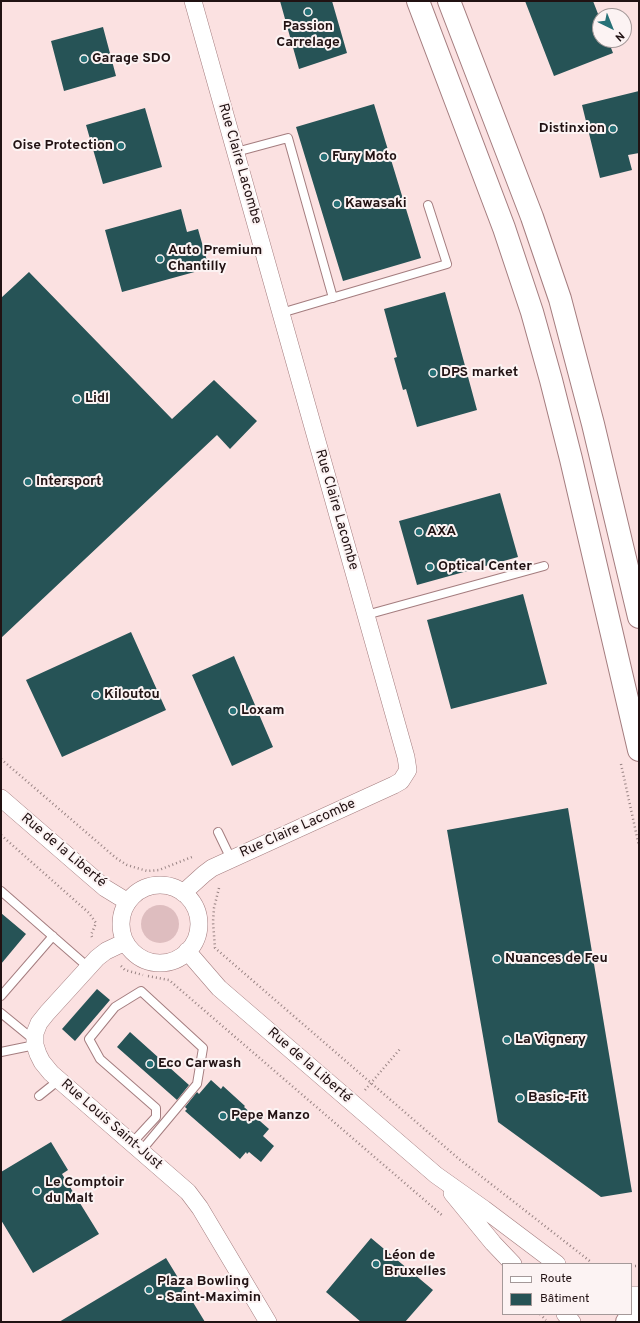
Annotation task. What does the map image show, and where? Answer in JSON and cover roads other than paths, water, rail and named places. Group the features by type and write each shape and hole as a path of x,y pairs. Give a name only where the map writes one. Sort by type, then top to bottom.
{"street":[{"name":"Rue Claire Lacombe","path":"184,893 212,868 394,785 401,781 408,770 406,757 193,1"},
{"path":"418,1 504,228 534,319 573,467 639,750"},
{"path":"449,1 532,217 560,299 593,424 639,618"},
{"name":"Rue de la Liberté","path":"1,798 90,876 128,902"},
{"path":"156,885 168,886 184,893 194,907 198,925 194,942 187,952 172,961 154,962 137,955 128,947 122,931 121,918 128,902 140,890 156,885"},
{"path":"35,1043 39,1023 88,967 106,951 125,942"},
{"name":"Rue de la Liberté","path":"187,952 219,988 436,1175 556,1263"},
{"name":"Rue Louis Saint-Just","path":"35,1043 42,1062 59,1080 137,1147 195,1200 268,1322"},
{"name":"Rue de la Liberté","path":"436,1175 493,1243 512,1263"},
{"path":"627,1322 639,1308"}],"lane":[{"path":"236,152 288,138 333,298"},
{"path":"281,313 447,264 428,205"},
{"path":"366,615 544,566"},
{"path":"218,832 231,859"},
{"path":"1,891 88,967"},
{"path":"1,996 52,936"},
{"path":"142,991 203,1048 197,1084 137,1147 156,1117 156,1108 100,1059 89,1040 115,1007 142,991"},
{"path":"1,1013 35,1043"},
{"path":"1,1052 35,1043"},
{"path":"39,1096 59,1080"}],"place":[{"name":"Passion Carrelage","path":"308,12"},
{"name":"Garage SDO","path":"84,59"},
{"name":"Distinxion","path":"613,129"},
{"name":"Oise Protection","path":"121,146"},
{"name":"Fury Moto","path":"324,157"},
{"name":"Kawasaki","path":"337,204"},
{"name":"Auto Premium Chantilly","path":"160,259"},
{"name":"DPS market","path":"433,373"},
{"name":"Lidl","path":"77,399"},
{"name":"Intersport","path":"28,482"},
{"name":"AXA","path":"419,532"},
{"name":"Optical Center","path":"430,567"},
{"name":"Kiloutou","path":"96,695"},
{"name":"Loxam","path":"233,711"},
{"name":"Nuances de Feu","path":"497,959"},
{"name":"La Vignery","path":"507,1040"},
{"name":"Eco Carwash","path":"150,1064"},
{"name":"Basic-Fit","path":"520,1098"},
{"name":"Pepe Manzo","path":"223,1116"},
{"name":"Le Comptoir du Malt","path":"37,1191"},
{"name":"Léon de Bruxelles","path":"376,1264"},
{"name":"Plaza Bowling - Saint-Maximin","path":"149,1290"}]}
